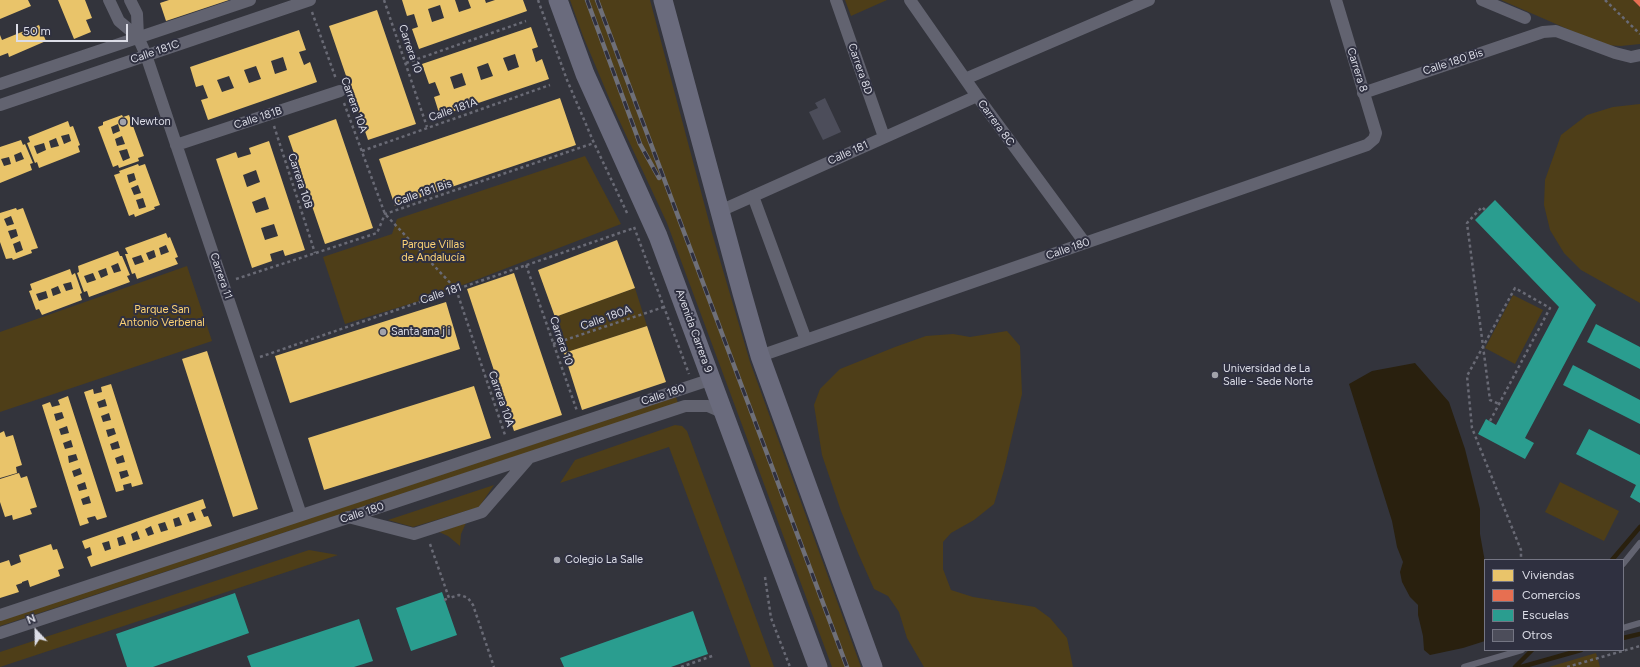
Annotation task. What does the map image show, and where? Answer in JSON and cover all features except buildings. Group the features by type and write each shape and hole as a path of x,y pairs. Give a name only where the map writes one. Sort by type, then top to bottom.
{"main road":[{"name":"Avenida Carrera 9","path":"558,0 586,74 658,236 818,667"},
{"path":"663,0 760,356 873,667"}],"street":[{"name":"Carrera 11","path":"109,0 119,21 138,37"},
{"name":"Carrera 11","path":"130,0 137,14 138,37 146,55 300,515"},
{"name":"Calle 181C","path":"0,84 250,0"},
{"name":"Calle 181C","path":"0,105 309,0"},
{"name":"Carrera 8D","path":"836,0 884,137"},
{"name":"Carrera 8C","path":"910,0 977,96 1085,243"},
{"path":"965,79 1149,0"},
{"name":"Carrera 8","path":"1336,0 1376,133 1374,139"},
{"path":"1482,0 1525,18"},
{"name":"Calle 180 Bis","path":"1363,92 1543,32 1556,31 1615,53 1636,56"},
{"name":"Calle 181B","path":"176,145 340,91"},
{"name":"Calle 181","path":"720,211 977,96"},
{"name":"Calle 180","path":"760,356 1367,145 1374,139"},
{"path":"754,196 806,340"},
{"name":"Calle 180","path":"0,615 712,379"},
{"name":"Calle 180","path":"0,633 685,406 708,406 724,413"},
{"path":"348,517 414,534 482,512 530,457"}],"lane":[{"path":"1624,563 1640,543"},
{"path":"1624,628 1640,623"},
{"path":"1464,667 1519,651"}],"path":[{"name":"Carrera 10A","path":"309,0 340,91 385,214"},
{"name":"Carrera 10","path":"384,0 427,127"},
{"path":"538,0 566,80 629,216"},
{"path":"1605,0 1640,34"},
{"path":"406,62 526,21"},
{"name":"Calle 181A","path":"362,151 550,85"},
{"name":"Carrera 10B","path":"270,114 315,253"},
{"name":"Calle 181 Bis","path":"223,283 377,233 385,214 594,143"},
{"path":"1485,210 1482,207 1468,223 1490,400 1499,404"},
{"path":"385,214 456,289"},
{"path":"632,223 694,385"},
{"name":"Calle 181","path":"249,360 634,228"},
{"name":"Carrera 10","path":"526,265 581,422"},
{"path":"1490,421 1550,308 1515,288 1467,376 1472,428 1521,550 1521,559"},
{"name":"Carrera 10A","path":"456,289 509,446"},
{"name":"Calle 180A","path":"554,344 664,306"},
{"path":"430,544 449,598"},
{"path":"763,570 771,618 790,667"},
{"path":"444,600 459,595 468,598 471,601 494,667"},
{"path":"1624,651 1640,646"},
{"path":"1567,667 1623,651"},
{"path":"681,667 715,655"}],"green space":[{"path":"570,0 650,0 712,233 750,362 861,667 832,667 667,223 612,105 583,36"},
{"path":"845,0 887,0 851,16"},
{"path":"1501,0 1633,0 1640,7 1640,44 1621,46 1604,45"},
{"path":"1640,104 1640,303 1581,270 1564,253 1550,230 1544,205 1545,180 1561,135 1587,115 1613,107"},
{"name":"Parque Villas de Andalucía","path":"585,156 621,224 429,298 345,324 323,257 392,234 397,219"},
{"name":"Parque San Antonio Verbenal","path":"187,266 212,341 0,412 0,332"},
{"path":"635,288 647,326 564,353 555,317"},
{"path":"1513,295 1543,310 1515,364 1485,348"},
{"path":"1007,331 1020,346 1022,394 1004,470 994,504 974,520 951,533 943,542 943,569 951,590 973,597 1035,607 1050,618 1067,638 1073,667 924,667 907,638 899,612 888,596 874,589 858,553 841,511 822,455 814,405 820,389 840,369 895,347 926,336 953,334 970,337"},
{"path":"676,397 678,403 0,626 0,620"},
{"path":"675,425 682,426 687,431 774,667 751,667 669,447 560,483 575,460"},
{"path":"1560,482 1619,511 1604,541 1545,512"},
{"path":"494,485 479,507 413,527 388,520"},
{"path":"466,523 461,534 460,546 448,536 439,532"},
{"path":"309,550 338,555 0,667 0,652"},
{"path":"1596,653 1600,667 1549,667"}],"shaded area":[{"path":"1415,363 1449,402 1465,449 1480,509 1480,534 1484,559 1484,641 1463,648 1430,655 1424,650 1423,636 1418,615 1418,605 1410,597 1402,582 1400,572 1403,562 1397,547 1392,521 1349,384 1372,371"}],"waterway":[{"path":"1613,559 1640,527"},
{"path":"1624,638 1640,634"},
{"path":"1515,667 1531,651"},
{"path":"1521,667 1577,651"}],"railway":[{"path":"587,0 640,144 659,178"},
{"path":"597,0 847,667"}],"place":[{"name":"Newton","path":"123,122"},
{"name":"Santa ana j i","path":"383,332"},
{"name":"Universidad de La Salle - Sede Norte","path":"1215,375"},
{"name":"Colegio La Salle","path":"557,560"}]}
